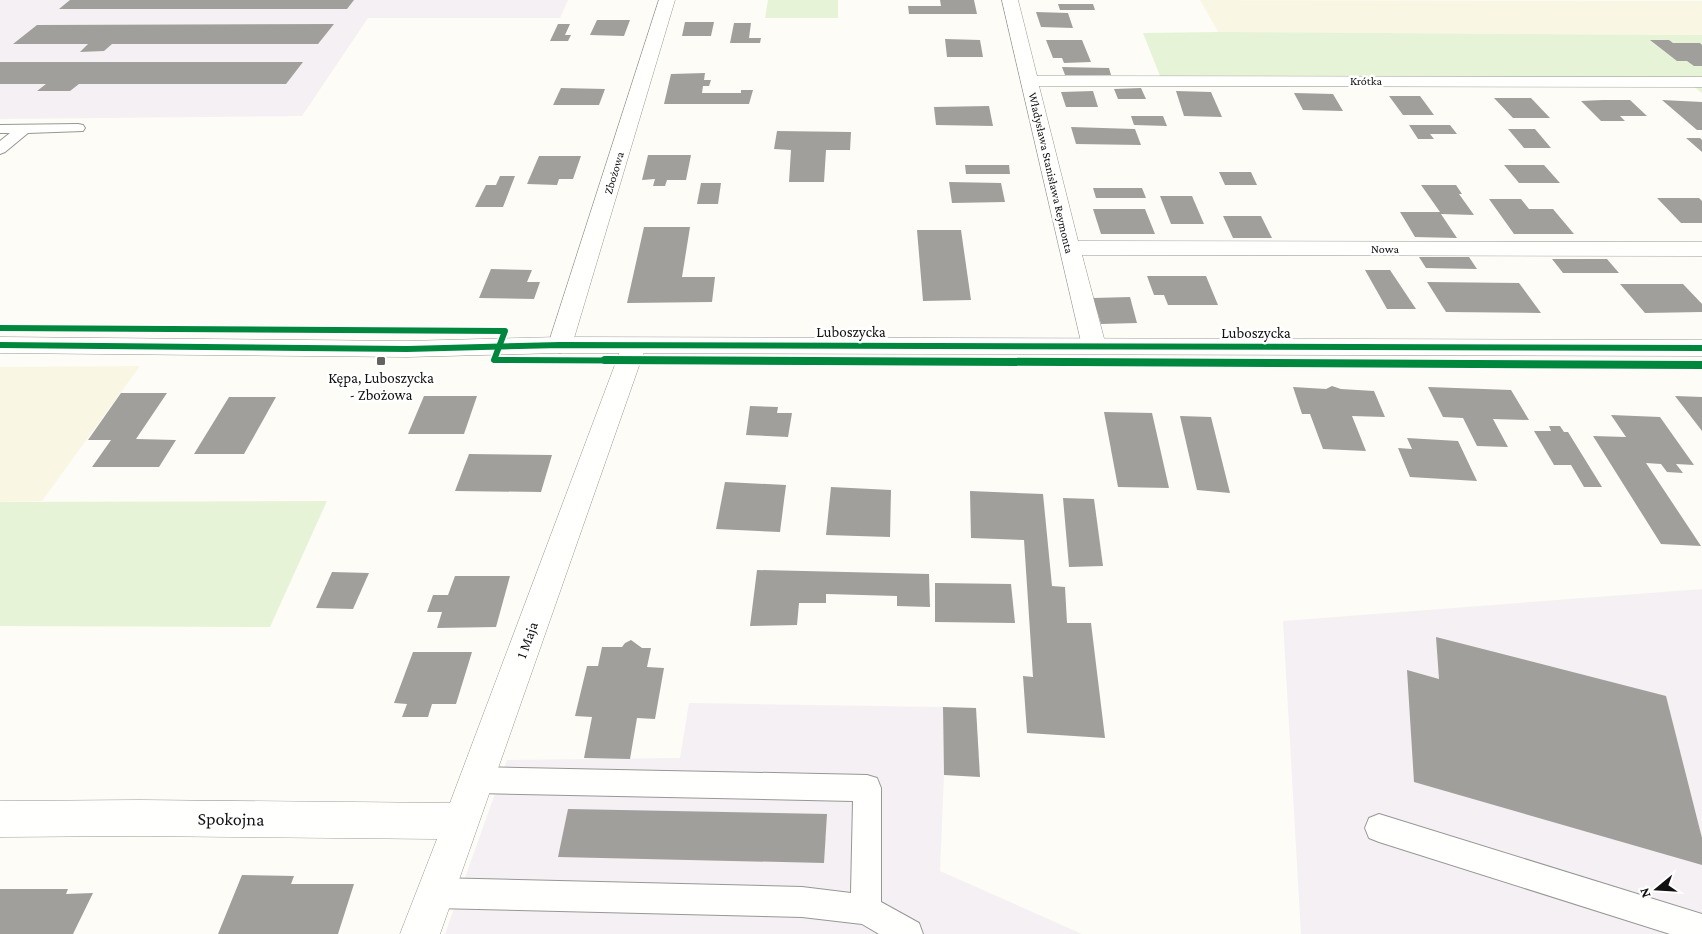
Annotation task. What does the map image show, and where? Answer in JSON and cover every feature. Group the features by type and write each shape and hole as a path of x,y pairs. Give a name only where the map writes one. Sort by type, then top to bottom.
{"street":[{"name":"Zbożowa","path":"560,346 667,0"},
{"name":"Władysława Stanisława Reymonta","path":"1010,0 1068,248 1094,346"},
{"name":"Krótka","path":"1030,81 1702,82"},
{"name":"Nowa","path":"1068,248 1702,249"},
{"name":"Luboszycka","path":"0,345 397,349 560,346 1702,348"},
{"name":"1 Maja","path":"420,934 634,346"},
{"name":"Spokojna","path":"0,819 139,818 462,822"}],"lane":[{"path":"0,129 78,128"},
{"path":"0,149 24,129"},
{"path":"477,780 867,788 866,910"},
{"path":"1379,828 1702,929"},
{"path":"435,893 802,902 866,910 908,934"}],"shaded area":[{"path":"0,0 568,0 560,18 368,18 302,116 0,119"},
{"path":"1200,0 1702,1 1702,35 1218,32"},
{"path":"140,366 42,501 0,502 0,367"},
{"path":"1702,589 1702,934 1301,934 1283,621"},
{"path":"689,703 943,707 944,775 940,871 1082,934 445,934 507,760 680,758"}],"green space":[{"path":"768,0 838,0 838,18 765,18"},
{"path":"1143,33 1702,35 1702,93 1688,82 1162,81"},
{"path":"327,501 270,627 0,626 0,502"}],"building":[{"path":"70,0 354,0 347,9 59,9"},
{"path":"940,0 974,0 977,14 909,14 908,6 941,6"},
{"path":"1058,4 1093,4 1095,10 1060,10"},
{"path":"1036,12 1068,13 1073,28 1041,27"},
{"path":"597,20 630,20 624,36 590,35"},
{"path":"685,22 714,22 711,36 682,36"},
{"path":"734,23 751,23 749,38 761,38 760,43 730,43"},
{"path":"334,24 318,44 112,44 104,51 80,52 88,44 13,44 37,25"},
{"path":"558,24 570,24 565,35 571,35 568,41 550,41"},
{"path":"945,39 980,40 983,57 947,57"},
{"path":"1046,40 1082,40 1091,62 1064,63 1062,58 1053,58"},
{"path":"1650,40 1669,40 1673,43 1700,43 1702,45 1702,66 1694,66 1687,61 1677,61"},
{"path":"0,62 303,62 286,84 79,84 70,91 37,91 46,84 0,84"},
{"path":"1062,67 1109,68 1111,75 1065,75"},
{"path":"705,73 704,80 711,80 709,86 703,86 702,93 741,93 741,90 753,90 749,104 664,104 671,74"},
{"path":"561,88 605,89 599,105 553,105"},
{"path":"1141,88 1146,99 1118,99 1114,89"},
{"path":"1093,91 1098,107 1066,107 1061,92"},
{"path":"1176,91 1211,92 1222,117 1184,116"},
{"path":"1294,93 1333,94 1343,111 1303,110"},
{"path":"1389,96 1420,96 1434,115 1403,115"},
{"path":"1494,98 1531,98 1550,118 1513,118"},
{"path":"1630,100 1647,116 1620,116 1625,121 1601,121 1581,101"},
{"path":"1662,100 1702,102 1702,130 1697,130"},
{"path":"989,106 993,126 936,125 934,107"},
{"path":"1131,116 1163,116 1167,126 1134,125"},
{"path":"1409,125 1450,125 1457,134 1430,134 1434,139 1418,139"},
{"path":"1071,127 1135,129 1141,145 1076,144"},
{"path":"1508,129 1535,129 1551,148 1524,148"},
{"path":"777,131 851,132 850,150 826,150 824,182 789,182 791,150 774,149"},
{"path":"1686,138 1700,138 1702,140 1702,152"},
{"path":"648,155 691,155 686,180 667,180 665,186 653,186 655,179 642,180"},
{"path":"539,156 581,156 573,179 559,179 557,185 527,184"},
{"path":"965,165 1009,165 1010,174 966,174"},
{"path":"1504,165 1544,165 1560,183 1519,183"},
{"path":"1219,172 1251,172 1257,185 1225,185"},
{"path":"500,176 515,176 503,207 475,207 486,185 496,185"},
{"path":"949,182 1001,183 1005,202 952,203"},
{"path":"701,183 721,183 718,204 697,204"},
{"path":"1421,185 1456,185 1462,194 1459,194 1474,215 1441,214 1457,238 1415,237 1400,212 1440,212"},
{"path":"1093,188 1142,188 1146,198 1096,198"},
{"path":"1160,196 1192,196 1204,224 1171,224"},
{"path":"1657,198 1699,198 1702,201 1702,223 1681,223"},
{"path":"1489,199 1521,199 1529,209 1553,209 1574,234 1514,234"},
{"path":"1093,209 1145,209 1155,234 1101,234"},
{"path":"1223,216 1261,216 1272,238 1233,238"},
{"path":"644,227 690,227 682,277 715,277 712,302 627,303"},
{"path":"917,230 961,230 971,300 923,301"},
{"path":"1419,257 1469,257 1477,269 1426,268"},
{"path":"1552,259 1607,259 1619,273 1563,273"},
{"path":"491,269 532,270 527,282 540,282 534,299 479,298"},
{"path":"1365,270 1390,270 1416,309 1387,309"},
{"path":"1147,276 1206,276 1218,305 1168,305 1164,295 1154,295"},
{"path":"1427,282 1519,283 1541,313 1446,312"},
{"path":"1620,284 1683,284 1702,304 1702,312 1645,313"},
{"path":"1130,297 1137,323 1101,324 1093,298"},
{"path":"1332,386 1341,389 1374,391 1385,417 1352,416 1366,451 1323,449 1310,414 1302,414 1293,387 1326,389"},
{"path":"1428,387 1511,390 1529,420 1493,419 1508,447 1477,446 1463,418 1443,417"},
{"path":"121,393 167,393 136,439 176,440 159,467 92,467 111,440 88,440"},
{"path":"424,396 477,396 464,434 408,434"},
{"path":"1675,396 1702,397 1702,431"},
{"path":"229,397 276,397 244,454 194,454"},
{"path":"750,406 778,407 777,413 792,413 788,437 746,435"},
{"path":"1104,412 1152,413 1169,488 1118,487"},
{"path":"1611,415 1660,417 1694,465 1676,464 1683,473 1667,472 1661,464 1646,463 1701,546 1661,544 1593,436 1626,437"},
{"path":"1180,416 1211,417 1230,493 1197,490"},
{"path":"1549,426 1560,426 1564,432 1568,432 1602,487 1584,487 1571,465 1554,465 1534,431 1551,431"},
{"path":"1407,438 1458,441 1477,481 1410,477 1398,448 1412,449"},
{"path":"469,454 552,455 541,492 455,491"},
{"path":"725,482 786,485 780,532 716,529"},
{"path":"831,487 891,490 890,537 826,535"},
{"path":"970,491 1043,494 1052,586 1065,587 1067,623 1091,623 1105,738 1027,733 1023,676 1033,677 1024,540 971,538"},
{"path":"1063,498 1094,499 1103,566 1069,567"},
{"path":"757,570 929,574 930,607 897,606 897,596 826,594 826,603 799,603 797,625 750,626"},
{"path":"332,572 369,573 353,609 316,608"},
{"path":"455,576 510,576 496,627 437,628 442,612 427,612 433,595 448,595"},
{"path":"935,583 1011,584 1015,623 935,622"},
{"path":"1436,637 1666,696 1702,838 1702,865 1414,782 1407,670 1439,679"},
{"path":"631,640 642,648 651,648 647,667 664,668 655,719 637,718 630,759 584,758 592,717 575,716 587,666 598,666 602,647 622,647"},
{"path":"413,652 472,652 456,704 432,704 428,717 402,717 407,704 394,703"},
{"path":"943,707 976,708 980,777 944,775"},
{"path":"568,809 827,814 824,863 558,857"},
{"path":"242,875 294,876 291,884 354,884 338,934 218,934"},
{"path":"0,889 68,889 66,894 93,893 73,934 0,934"}],"cycle path":[{"path":"0,328 505,331 494,360 1702,365"},
{"path":"0,345 407,349 560,345 1702,348"}],"place":[{"name":"Kępa, Luboszycka - Zbożowa","path":"381,361"}]}
